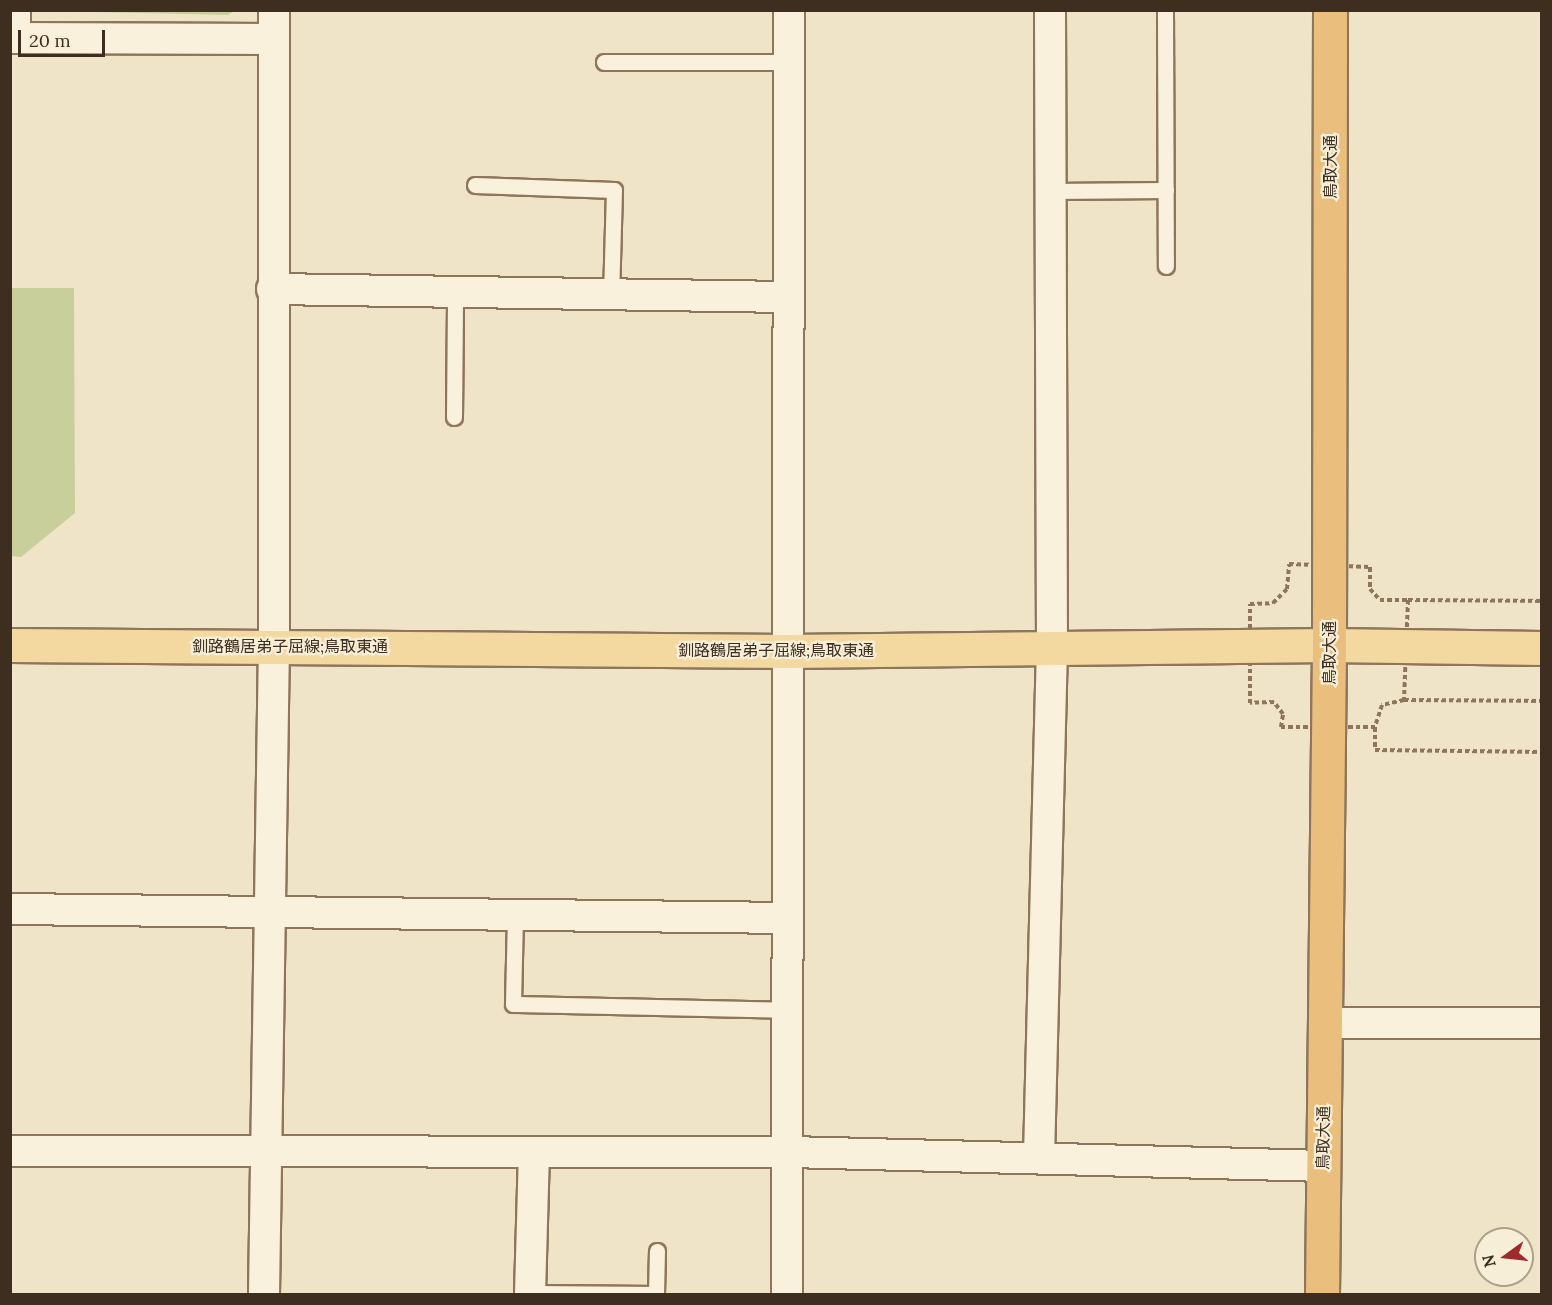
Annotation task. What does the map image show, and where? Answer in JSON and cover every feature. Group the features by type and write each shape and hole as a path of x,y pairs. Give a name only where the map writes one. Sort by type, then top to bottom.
{"highway":[{"name":"鳥取大通","path":"1322,1294 1329,645 1330,10"}],"main road":[{"name":"釧路鶴居弟子屈線;鳥取東通","path":"10,645 273,645 788,651 1329,645 1542,648"}],"street":[{"path":"787,1294 790,1152 788,1010 789,10"},
{"path":"1039,1157 1052,648 1050,10"},
{"path":"14,29 274,25 273,645 263,1153 264,1294"},
{"path":"272,290 789,297"},
{"path":"10,909 268,909 788,918"},
{"path":"1325,1023 1542,1023"},
{"path":"10,1151 534,1154 790,1152 1323,1166"},
{"path":"530,1294 534,1154"}],"lane":[{"path":"1165,10 1166,266"},
{"path":"604,62 789,62"},
{"path":"475,185 614,190 611,295"},
{"path":"1050,191 1166,190"},
{"path":"454,417 455,292"},
{"path":"515,915 513,1004 788,1010"},
{"path":"530,1294 656,1294 657,1251"}],"path":[{"path":"1408,600 1542,601"},
{"path":"1404,700 1542,701"},
{"path":"1375,727 1375,750 1542,752"}],"green space":[{"path":"48,11 234,11 228,15"},
{"path":"11,288 74,288 75,513 21,557 10,556"}]}
